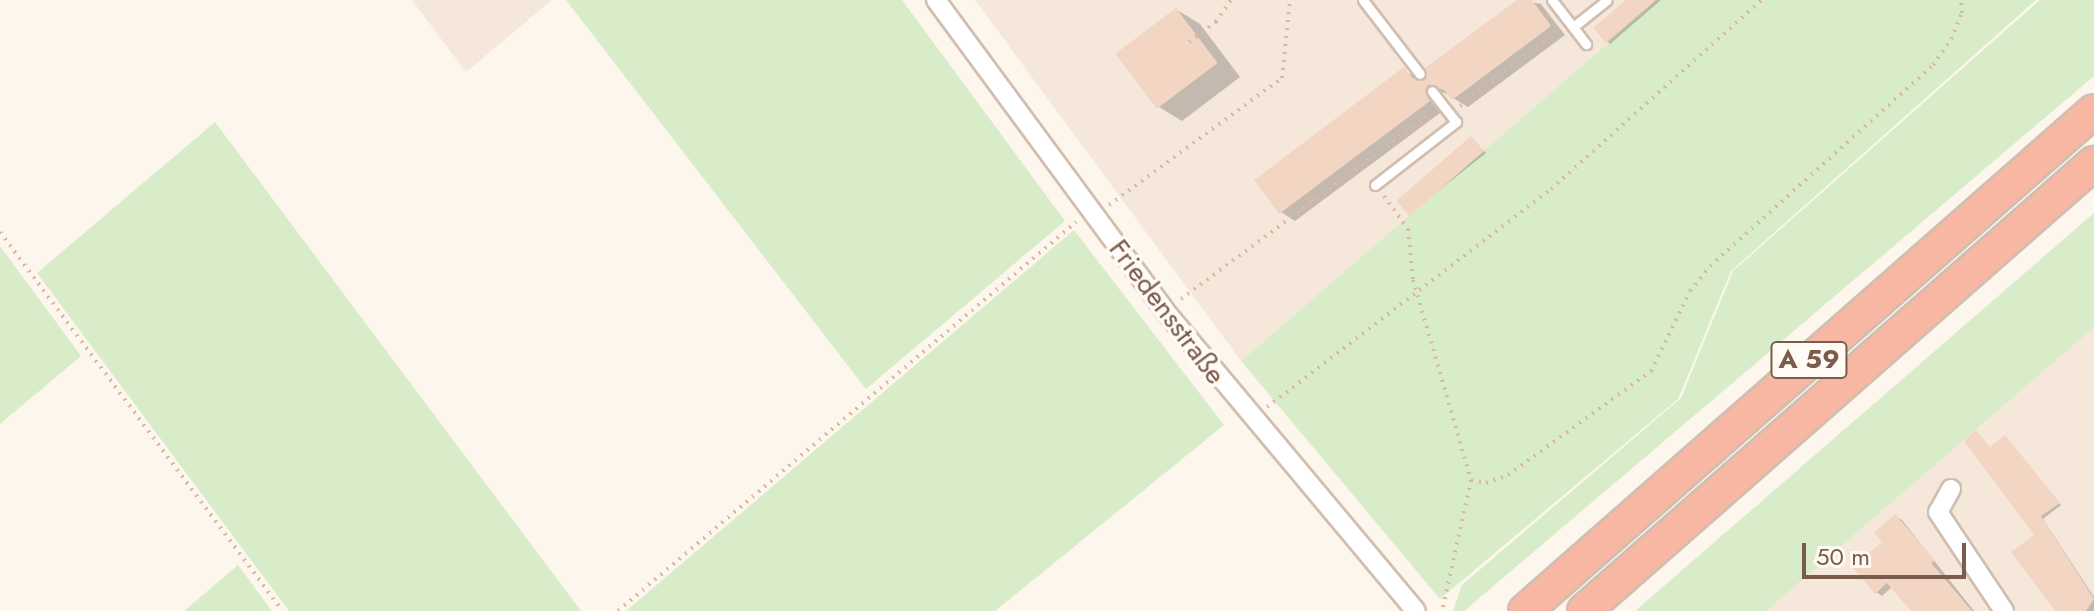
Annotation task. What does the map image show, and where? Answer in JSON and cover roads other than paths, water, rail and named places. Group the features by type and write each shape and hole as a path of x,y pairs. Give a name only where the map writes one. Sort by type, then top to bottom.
{"highway":[{"name":"A 59","path":"1525,611 2094,111"},
{"name":"A 59","path":"1584,611 2094,163"}],"street":[{"name":"Friedensstraße","path":"936,0 1165,311 1251,420 1423,605"},
{"path":"1951,489 1938,512 2004,611"}],"lane":[{"path":"1363,0 1420,74"},
{"path":"1552,0 1586,44"},
{"path":"1571,25 1607,0"},
{"path":"1375,185 1456,122 1432,91"}]}
